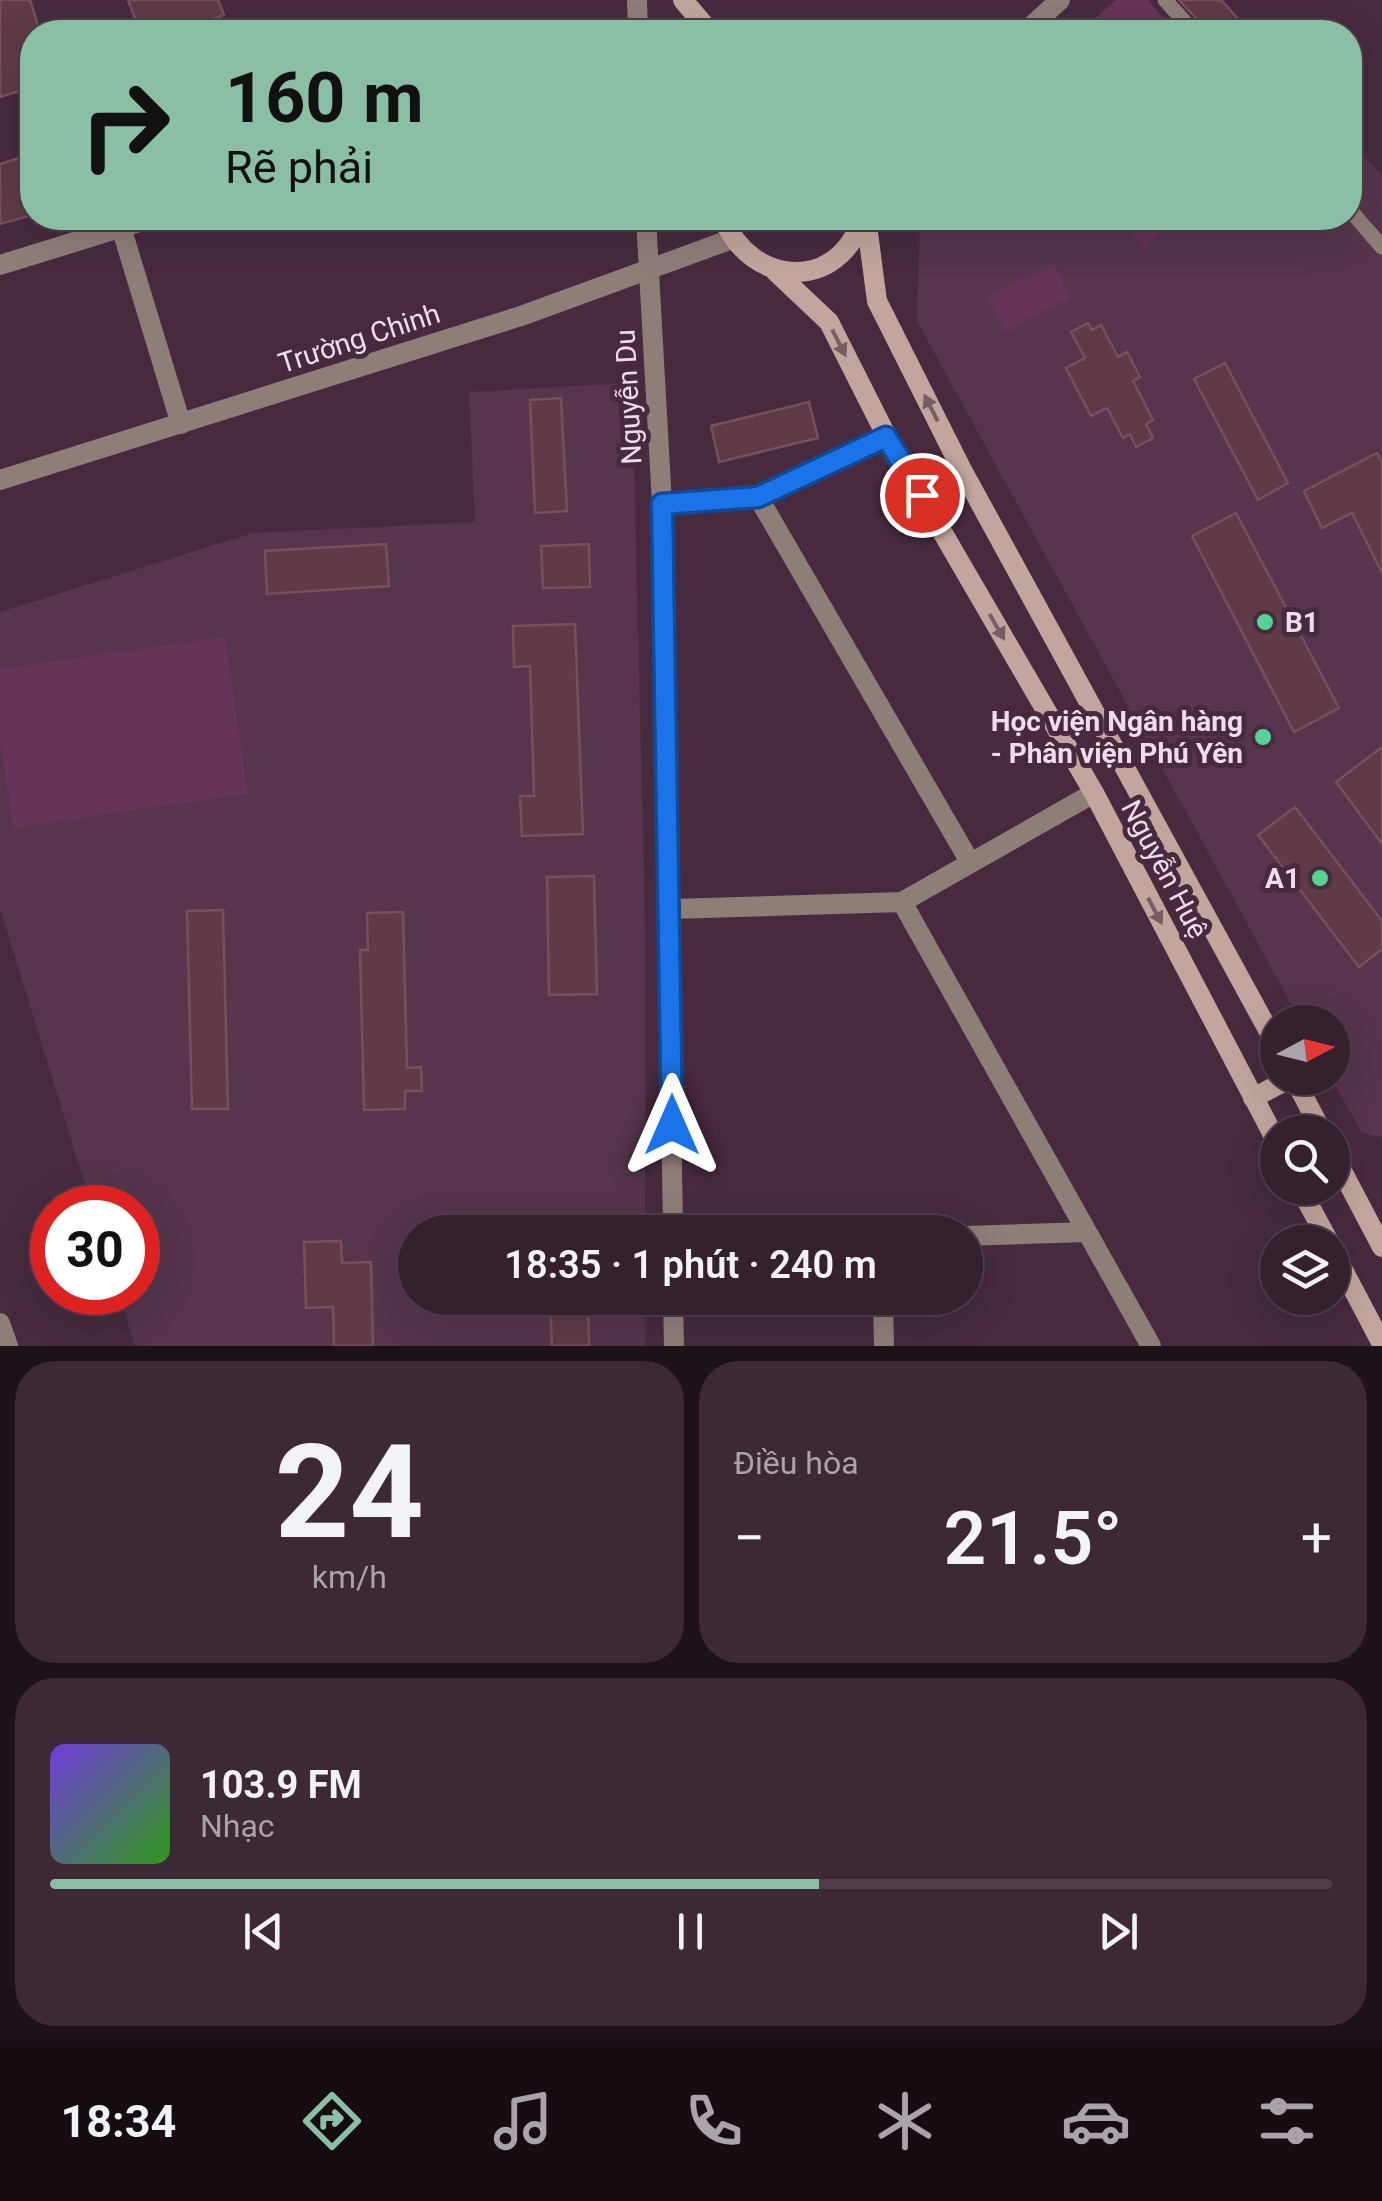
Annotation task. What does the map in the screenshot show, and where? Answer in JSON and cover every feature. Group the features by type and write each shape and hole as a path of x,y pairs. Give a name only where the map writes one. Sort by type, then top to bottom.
{"main road":[{"path":"681,0 699,20"},
{"path":"728,230 732,239"},
{"path":"775,270 799,272 823,266 843,253 857,230"},
{"name":"Nguyễn Huệ","path":"866,230 878,301 961,468 1260,1015"},
{"name":"Nguyễn Huệ","path":"732,239 744,254 775,270 829,322 886,437 1094,793 1263,1115"},
{"path":"922,495 961,468"},
{"path":"1094,793 1128,774"},
{"path":"1254,1098 1260,1095"},
{"path":"1350,1186 1382,1247"},
{"path":"1350,1284 1381,1345"}],"street":[{"path":"1038,20 1060,0"},
{"path":"0,265 111,230"},
{"path":"122,230 181,424"},
{"name":"Nguyễn Du","path":"646,230 662,504 673,1215"},
{"name":"Trường Chinh","path":"0,480 181,424 732,239"},
{"path":"662,504 758,497 886,437"},
{"path":"758,497 970,862"},
{"path":"671,909 902,902 1094,793"},
{"path":"902,902 1151,1346"},
{"path":"983,1235 1087,1232"},
{"path":"673,1315 674,1346"},
{"path":"883,1315 884,1346"},
{"path":"0,1323 8,1346"}],"lane":[{"path":"1165,0 1183,20"},
{"path":"1362,224 1382,247"}],"shaded area":[{"path":"1116,0 1148,0 1166,20 1093,20"},
{"name":"Học viện Ngân hàng - Phân viện Phú Yên","path":"1362,154 1382,176 1382,1137 1362,1133 1341,1095 1350,1095 1350,1005 1292,1005 917,321 920,230 1362,230"},
{"path":"1130,230 1163,230 1144,246"},
{"path":"1054,264 1071,298 1005,332 988,297"},
{"path":"632,383 646,958 645,1215 398,1215 398,1315 645,1315 645,1346 135,1346 126,1315 160,1315 160,1185 85,1185 0,908 0,612 252,533 475,522 469,392"},
{"path":"225,637 248,794 13,828 0,741 0,669"}],"building":[{"path":"0,0 30,0 36,20 20,20 20,91 0,97"},
{"path":"128,0 218,0 224,15 210,20 136,20"},
{"path":"1179,0 1221,0 1239,20 1198,20"},
{"path":"20,158 20,218 0,224 0,164"},
{"path":"1088,323 1092,330 1101,325 1118,357 1127,352 1140,377 1133,381 1153,420 1146,424 1153,438 1136,447 1130,434 1123,438 1107,408 1091,416 1066,368 1085,358 1071,332"},
{"path":"1225,363 1288,483 1258,500 1194,379"},
{"path":"561,398 567,511 535,513 530,400"},
{"path":"809,402 818,438 719,462 711,426"},
{"path":"1377,453 1382,463 1382,573 1352,513 1322,528 1304,491"},
{"name":"B1","path":"1236,513 1339,708 1294,732 1192,536"},
{"path":"386,544 389,586 267,594 265,551"},
{"path":"589,544 590,587 543,588 541,546"},
{"path":"575,624 583,834 522,836 520,796 534,796 530,666 514,667 513,626"},
{"path":"1382,747 1382,844 1336,782"},
{"name":"A1","path":"1295,807 1382,921 1382,949 1359,967 1258,835"},
{"path":"594,876 597,994 549,995 547,877"},
{"path":"223,910 228,1109 192,1109 187,911"},
{"path":"403,912 407,1068 421,1067 422,1091 405,1091 405,1109 364,1110 360,950 368,950 367,913"},
{"path":"341,1241 342,1263 371,1262 373,1346 334,1346 333,1307 306,1308 304,1242"},
{"path":"551,1315 588,1315 589,1346 552,1346"}],"place":[{"name":"B1","path":"1265,622"},
{"name":"Học viện Ngân hàng - Phân viện Phú Yên","path":"1263,737"},
{"name":"A1","path":"1320,878"}],"route":[{"path":"672,1125 662,504 758,497 886,437 922,495"}]}
